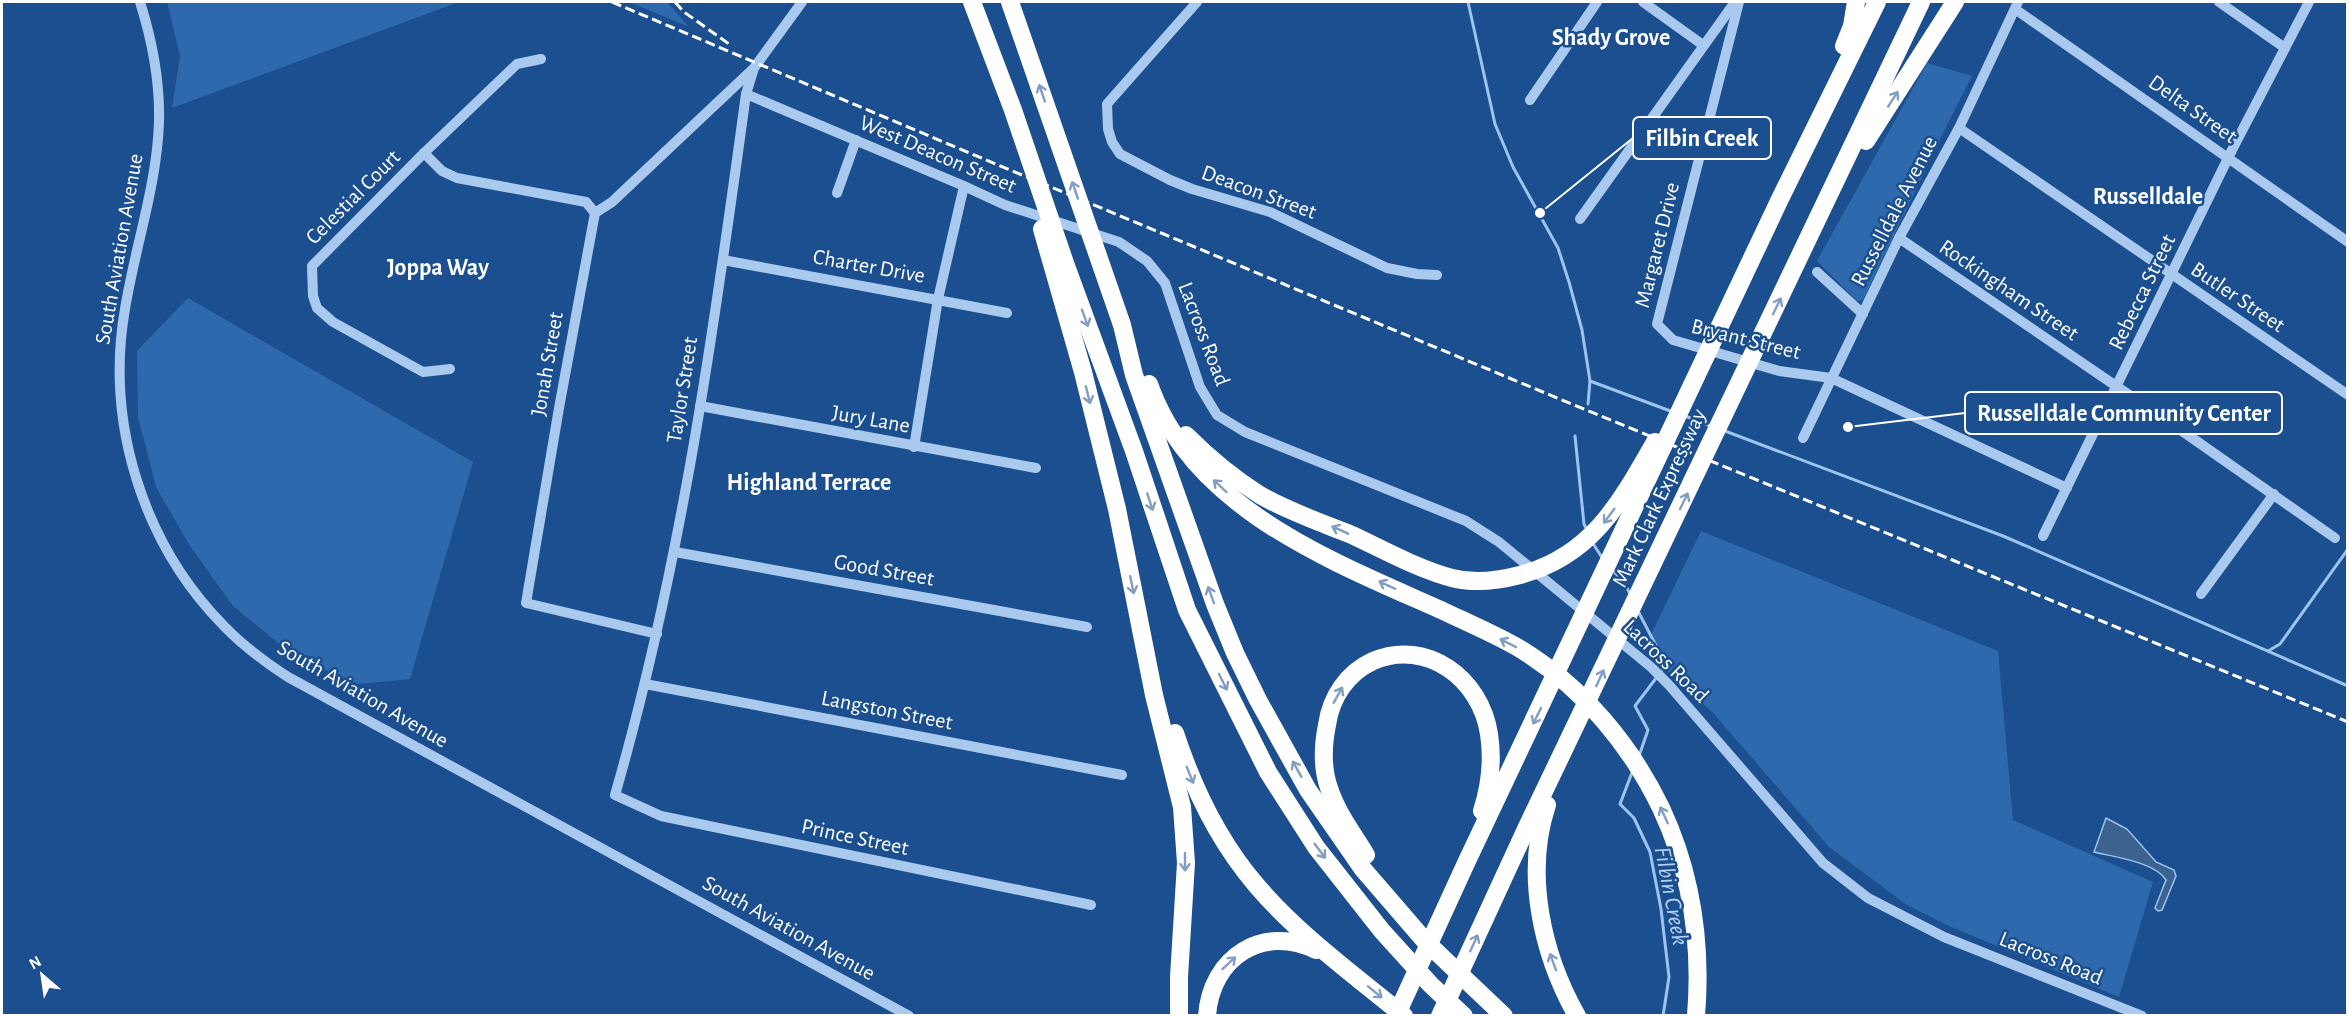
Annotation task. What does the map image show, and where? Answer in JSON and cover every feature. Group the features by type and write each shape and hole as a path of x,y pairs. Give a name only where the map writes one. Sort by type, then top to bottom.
{"highway":[{"path":"972,2 1013,110 1057,260 1117,509 1154,695 1182,807 1185,874 1179,1016"},
{"path":"1010,2 1122,325 1134,375 1166,469 1235,653 1308,790 1362,868 1425,941 1504,1016"},
{"path":"1803,152 1852,26 1857,2"},
{"name":"Mark Clark Expressway","path":"1396,1016 1779,201 1877,2"},
{"name":"Mark Clark Expressway","path":"1440,1016 1526,829 1921,2"},
{"path":"1818,220 1956,2"},
{"path":"1057,260 1134,451 1187,610 1268,772 1316,847 1382,931 1431,985 1464,1016"},
{"path":"1122,325 1166,408 1182,432 1238,480 1262,496 1432,571 1470,581 1510,577 1559,559 1593,536 1622,497 1714,340"},
{"path":"1142,362 1155,400 1167,422 1193,459 1237,502 1276,530 1306,547 1522,650 1572,687 1599,714 1638,765 1673,837 1691,897 1698,951 1699,981 1696,1016"},
{"path":"1144,640 1193,783 1231,851 1255,884 1294,924 1404,1016"},
{"path":"1405,918 1335,804 1325,773 1324,754 1328,717 1348,678 1368,663 1397,654 1432,658 1454,670 1483,709 1491,751 1490,782 1467,861"},
{"path":"1566,749 1543,817 1538,851 1538,891 1549,951 1565,994 1577,1016"},
{"path":"1207,1016 1214,985 1220,972 1243,951 1257,944 1287,940 1302,943 1346,968"}],"street":[{"name":"South Aviation Avenue","path":"140,2 157,78 159,124 149,195 125,309 120,353 121,395 130,454 146,506 165,547 188,584 236,637 288,677 909,1016"},
{"name":"Taylor Street","path":"615,795 645,684 675,552 723,260 746,94 754,68 802,2"},
{"name":"Deacon Street","path":"1197,2 1107,104 1108,129 1112,142 1120,154 1192,189 1270,212 1387,268 1437,275"},
{"path":"1530,100 1597,2"},
{"path":"1642,2 1704,45"},
{"path":"1580,219 1737,2"},
{"name":"Margaret Drive","path":"1657,324 1737,2"},
{"path":"2219,2 2285,48"},
{"name":"Rebecca Street","path":"2043,537 2229,157 2309,2"},
{"name":"Russelldale Avenue","path":"1803,438 1899,238 1959,128 2017,5"},
{"name":"Delta Street","path":"2017,5 2348,242"},
{"name":"Celestial Court","path":"450,369 423,372 333,322 317,308 313,296 312,266 424,153 517,64 541,59"},
{"path":"424,153 442,171 457,178 585,202 595,213 612,202 754,68"},
{"name":"West Deacon Street","path":"746,94 1005,205 1119,242"},
{"name":"Butler Street","path":"1959,128 2348,395"},
{"path":"837,193 856,140"},
{"path":"914,447 938,299 964,186"},
{"name":"Jonah Street","path":"595,213 526,603 657,634"},
{"name":"Rockingham Street","path":"1899,238 2335,538"},
{"name":"Lacross Road","path":"1119,242 1147,261 1165,283 1200,387 1217,415 1245,432 1466,521 1499,542 1651,667 1823,863 1868,898 1944,937 2142,1016"},
{"name":"Charter Drive","path":"723,260 1007,313"},
{"path":"1817,272 1863,314"},
{"name":"Bryant Street","path":"1657,324 1674,340 1779,371 1831,378 2067,488"},
{"name":"Jury Lane","path":"700,406 1035,468"},
{"path":"2201,594 2274,494"},
{"name":"Good Street","path":"675,552 1087,627"},
{"name":"Langston Street","path":"645,684 1122,775"},
{"name":"Prince Street","path":"615,795 662,816 1091,905"}],"shaded area":[{"path":"167,2 459,2 172,108 180,56"},
{"path":"629,2 667,2 688,26 687,26"},
{"path":"1927,63 1972,76 1863,300 1857,301 1817,261"},
{"path":"188,298 473,462 410,679 358,684 295,657 233,606 190,546 156,487 138,417 137,351"},
{"path":"1701,531 1998,651 2013,820 2153,882 2119,997 1949,926 1907,905 1829,847 1714,714 1644,649"},
{"path":"2106,818 2127,829 2156,862 2174,870 2176,876 2162,910 2158,911 2155,908 2166,880 2161,874 2133,861 2094,852"}],"waterway":[{"name":"Filbin Creek","path":"1468,2 1495,124 1513,167 1558,248 1569,282 1582,330 1590,381 1588,404"},
{"path":"1590,381 1673,412"},
{"path":"1685,416 1713,427"},
{"path":"1725,431 2003,536 2348,686"},
{"name":"Filbin Creek","path":"1575,436 1584,524 1587,530"},
{"name":"Filbin Creek","path":"1592,542 1603,559"},
{"path":"2268,651 2280,644 2348,549"},
{"name":"Filbin Creek","path":"1611,568 1625,584 1630,594"},
{"name":"Filbin Creek","path":"1638,611 1666,665 1635,706 1648,730 1639,756"},
{"name":"Filbin Creek","path":"1633,770 1620,804 1634,818 1650,852 1661,909 1669,977 1663,1016"}],"railway":[{"path":"612,2 1574,405 2348,722"},
{"path":"675,2 684,12 729,44"}],"place":[{"name":"Filbin Creek","path":"1540,213"},
{"name":"Russelldale Community Center","path":"1848,427"}],"district":[{"name":"Shady Grove","path":"1611,38"},
{"name":"Russelldale","path":"2148,197"},
{"name":"Joppa Way","path":"438,268"},
{"name":"Highland Terrace","path":"809,483"}]}
